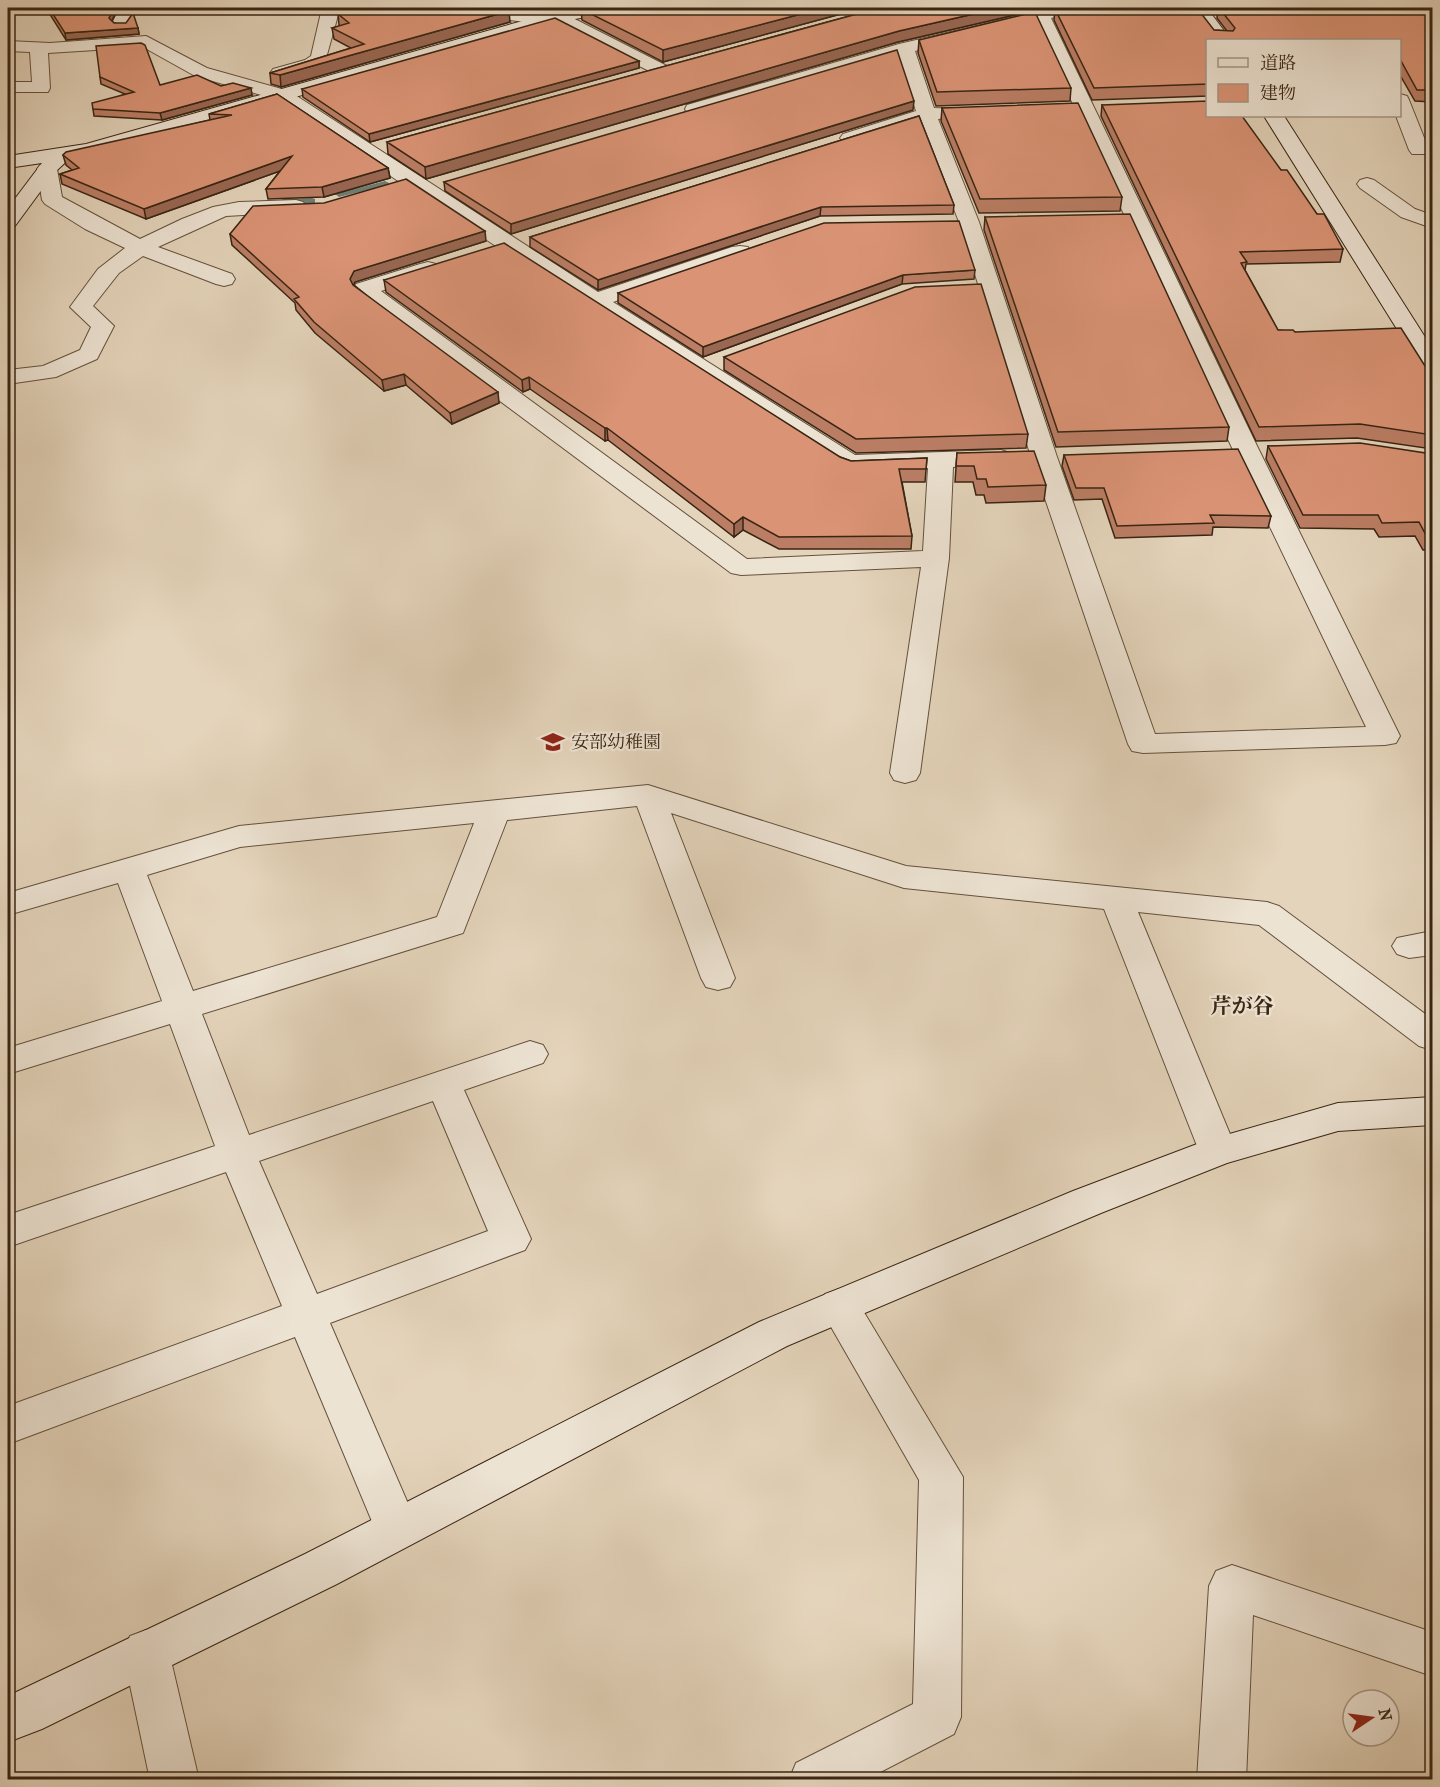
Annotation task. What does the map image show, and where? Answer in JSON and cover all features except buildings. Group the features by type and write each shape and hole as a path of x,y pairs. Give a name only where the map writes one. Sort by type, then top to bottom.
{"street":[{"path":"243,84 311,64 319,58 331,8"},
{"path":"458,8 552,18 667,68 639,76"},
{"path":"8,162 88,150 552,18 607,8"},
{"path":"676,115 905,48 936,32 1041,16 1073,8"},
{"path":"1199,8 1221,39"},
{"path":"905,48 926,114 969,222 978,288 1056,457 1143,744 1385,736 1245,450 1126,219 1084,107 1041,16"},
{"path":"10,41 39,48 146,41 201,72 282,95 368,151 400,181 509,244 850,463 1056,457"},
{"path":"8,87 41,88 39,48"},
{"path":"1401,103 1419,150"},
{"path":"825,146 926,114 971,112"},
{"path":"1275,117 1432,366"},
{"path":"368,151 391,145"},
{"path":"8,222 47,169 63,154"},
{"path":"47,169 52,200 75,215 142,248 224,279"},
{"path":"400,181 447,181"},
{"path":"1367,184 1408,213 1432,222"},
{"path":"120,237 226,203 312,200"},
{"path":"8,377 48,372 89,354 103,326 81,307 93,288 116,263 226,203"},
{"path":"487,251 532,237"},
{"path":"597,300 754,247"},
{"path":"453,261 364,289 741,567 936,558"},
{"path":"701,368 723,360"},
{"path":"905,773 936,558 941,460"},
{"path":"648,795 718,978"},
{"path":"8,902 239,837 648,795 904,877 1267,914 1432,1037"},
{"path":"8,1061 451,925 494,811"},
{"path":"129,868 237,1153 397,1529"},
{"path":"1116,898 1218,1151"},
{"path":"8,1231 530,1054"},
{"path":"8,1425 511,1239 443,1083"},
{"path":"8,1719 321,1569 773,1334 1087,1202 1218,1151 1338,1117 1432,1112"},
{"path":"813,1779 937,1717 941,1477 839,1306"},
{"path":"1221,1779 1232,1586 1432,1654"},
{"path":"146,1652 175,1779"}],"waterway":[{"path":"339,194 385,183"},
{"path":"283,202 312,201"}],"place":[{"name":"安部幼稚園","path":"553,742"}],"district":[{"name":"芹が谷","path":"1242,1006"}]}
